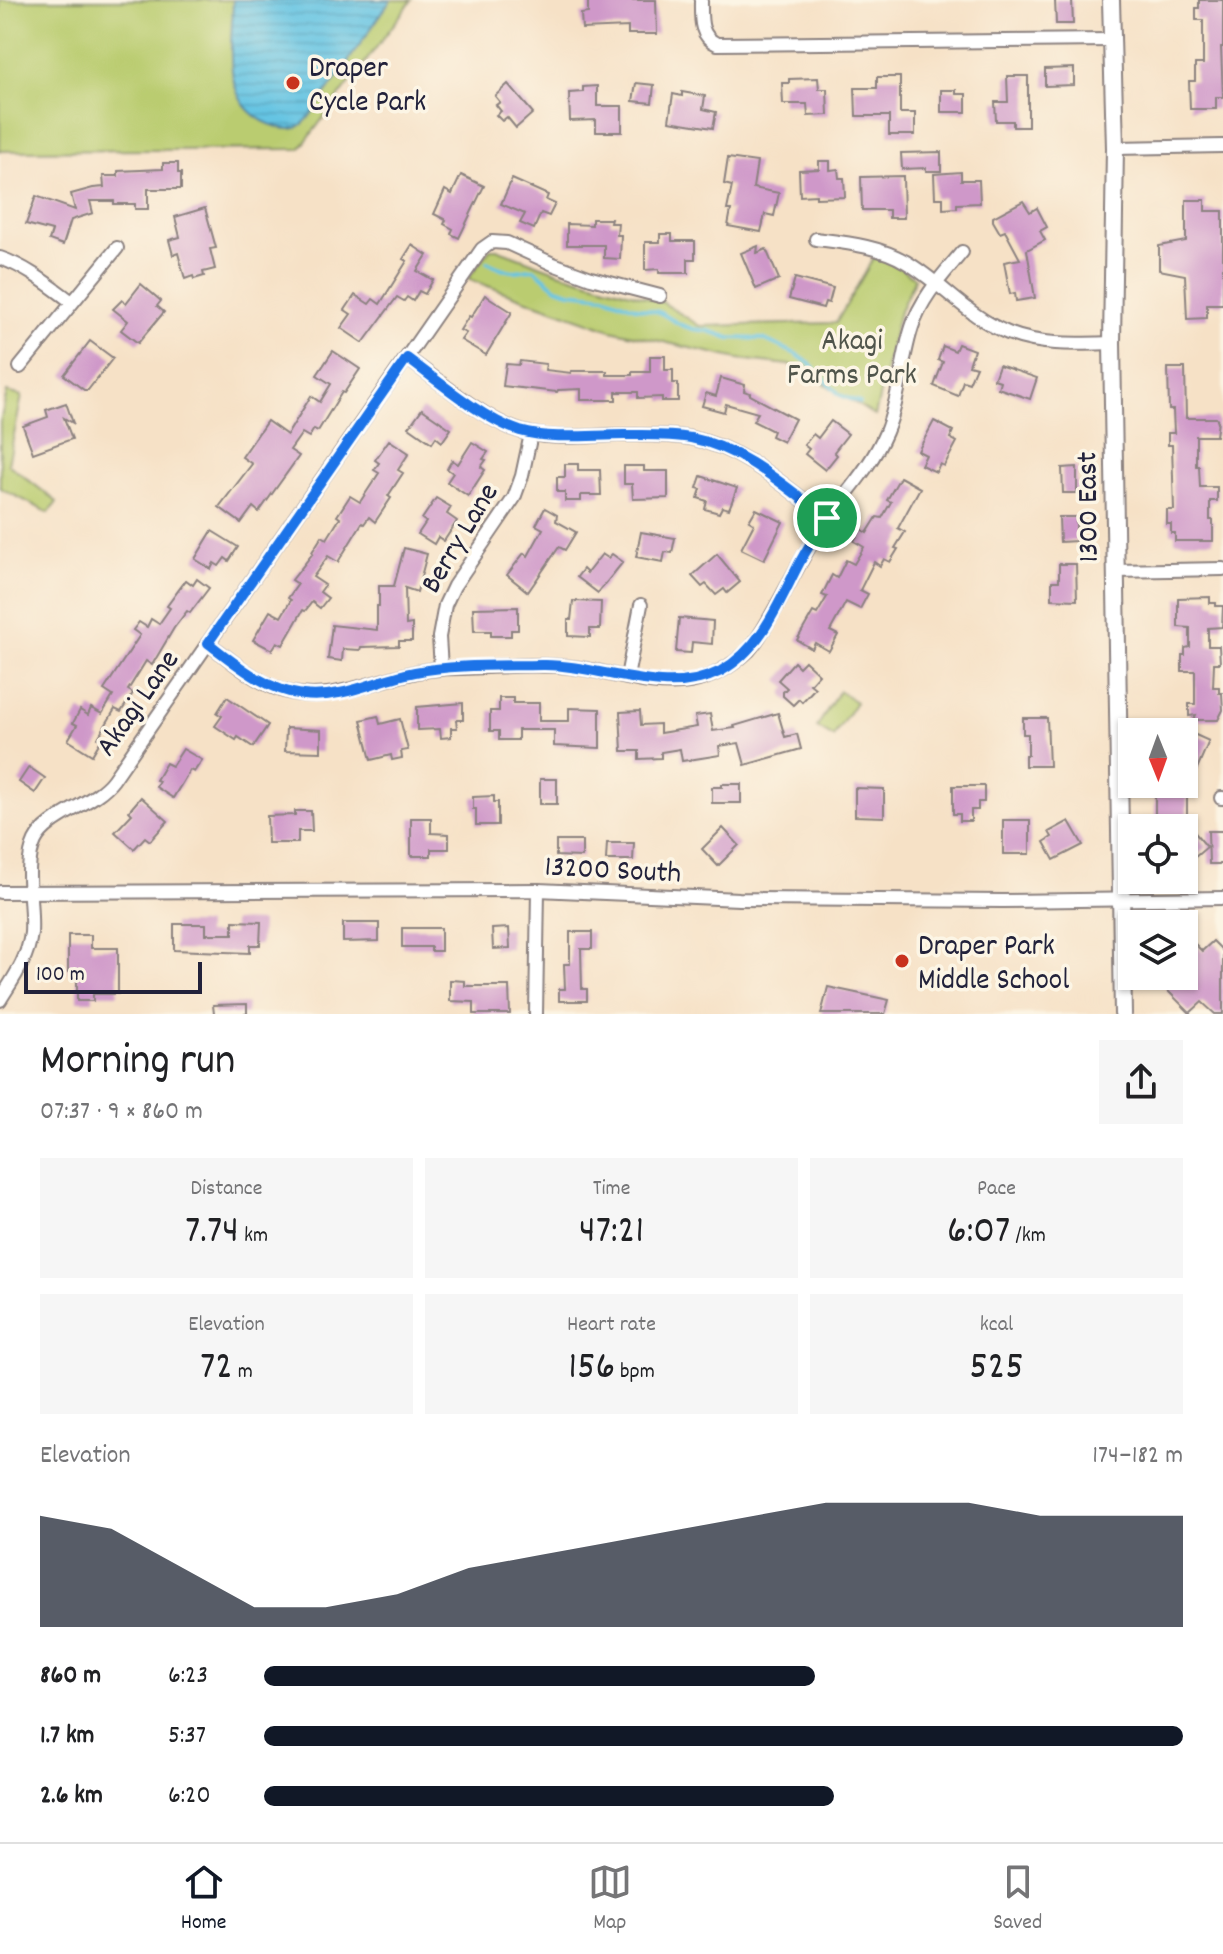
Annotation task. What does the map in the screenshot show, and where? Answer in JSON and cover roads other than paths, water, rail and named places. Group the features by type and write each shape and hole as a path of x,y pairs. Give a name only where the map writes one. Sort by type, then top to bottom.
{"main road":[{"name":"1300 East","path":"1111,0 1115,148 1112,343 1123,1014"}],"street":[{"path":"701,0 703,32 712,42 723,44 1112,40"},
{"path":"1115,148 1223,146"},
{"path":"816,239 886,252 936,283 977,317 1026,339 1054,343 1112,343"},
{"name":"Akagi Lane","path":"31,893 30,859 34,842 48,825 108,787 482,249 492,242 507,243 591,278 660,296"},
{"path":"20,367 117,248"},
{"path":"208,643 258,679 306,696 339,693 441,668 559,666 661,683 691,682 718,672 740,658 761,634 827,518 863,475 892,415 918,312 936,283 962,252"},
{"path":"0,258 36,275 72,302"},
{"path":"407,358 501,423 531,434 667,436 710,443 749,461 827,518"},
{"name":"Berry Lane","path":"441,668 439,637 445,605 454,586 514,498 531,434"},
{"path":"1115,571 1223,569"},
{"path":"627,677 641,605"},
{"path":"536,1014 538,890"},
{"name":"13200 South","path":"0,892 538,890 726,899 1003,901 1223,898"},
{"path":"0,1000 28,949 31,893"}],"water":[{"name":"Draper Cycle Park","path":"233,0 391,0 310,116 300,126 288,129 259,119 246,107 237,92 231,57"}],"waterway":[{"path":"487,262 513,271 534,269 557,288 605,296 637,308 659,312 693,329 730,338 763,339 796,354 840,395 860,403"}],"place":[{"name":"Draper Cycle Park","path":"293,83"},
{"name":"Draper Park Middle School","path":"902,961"}],"park label":[{"name":"Akagi Farms Park","path":"852,356"}]}
